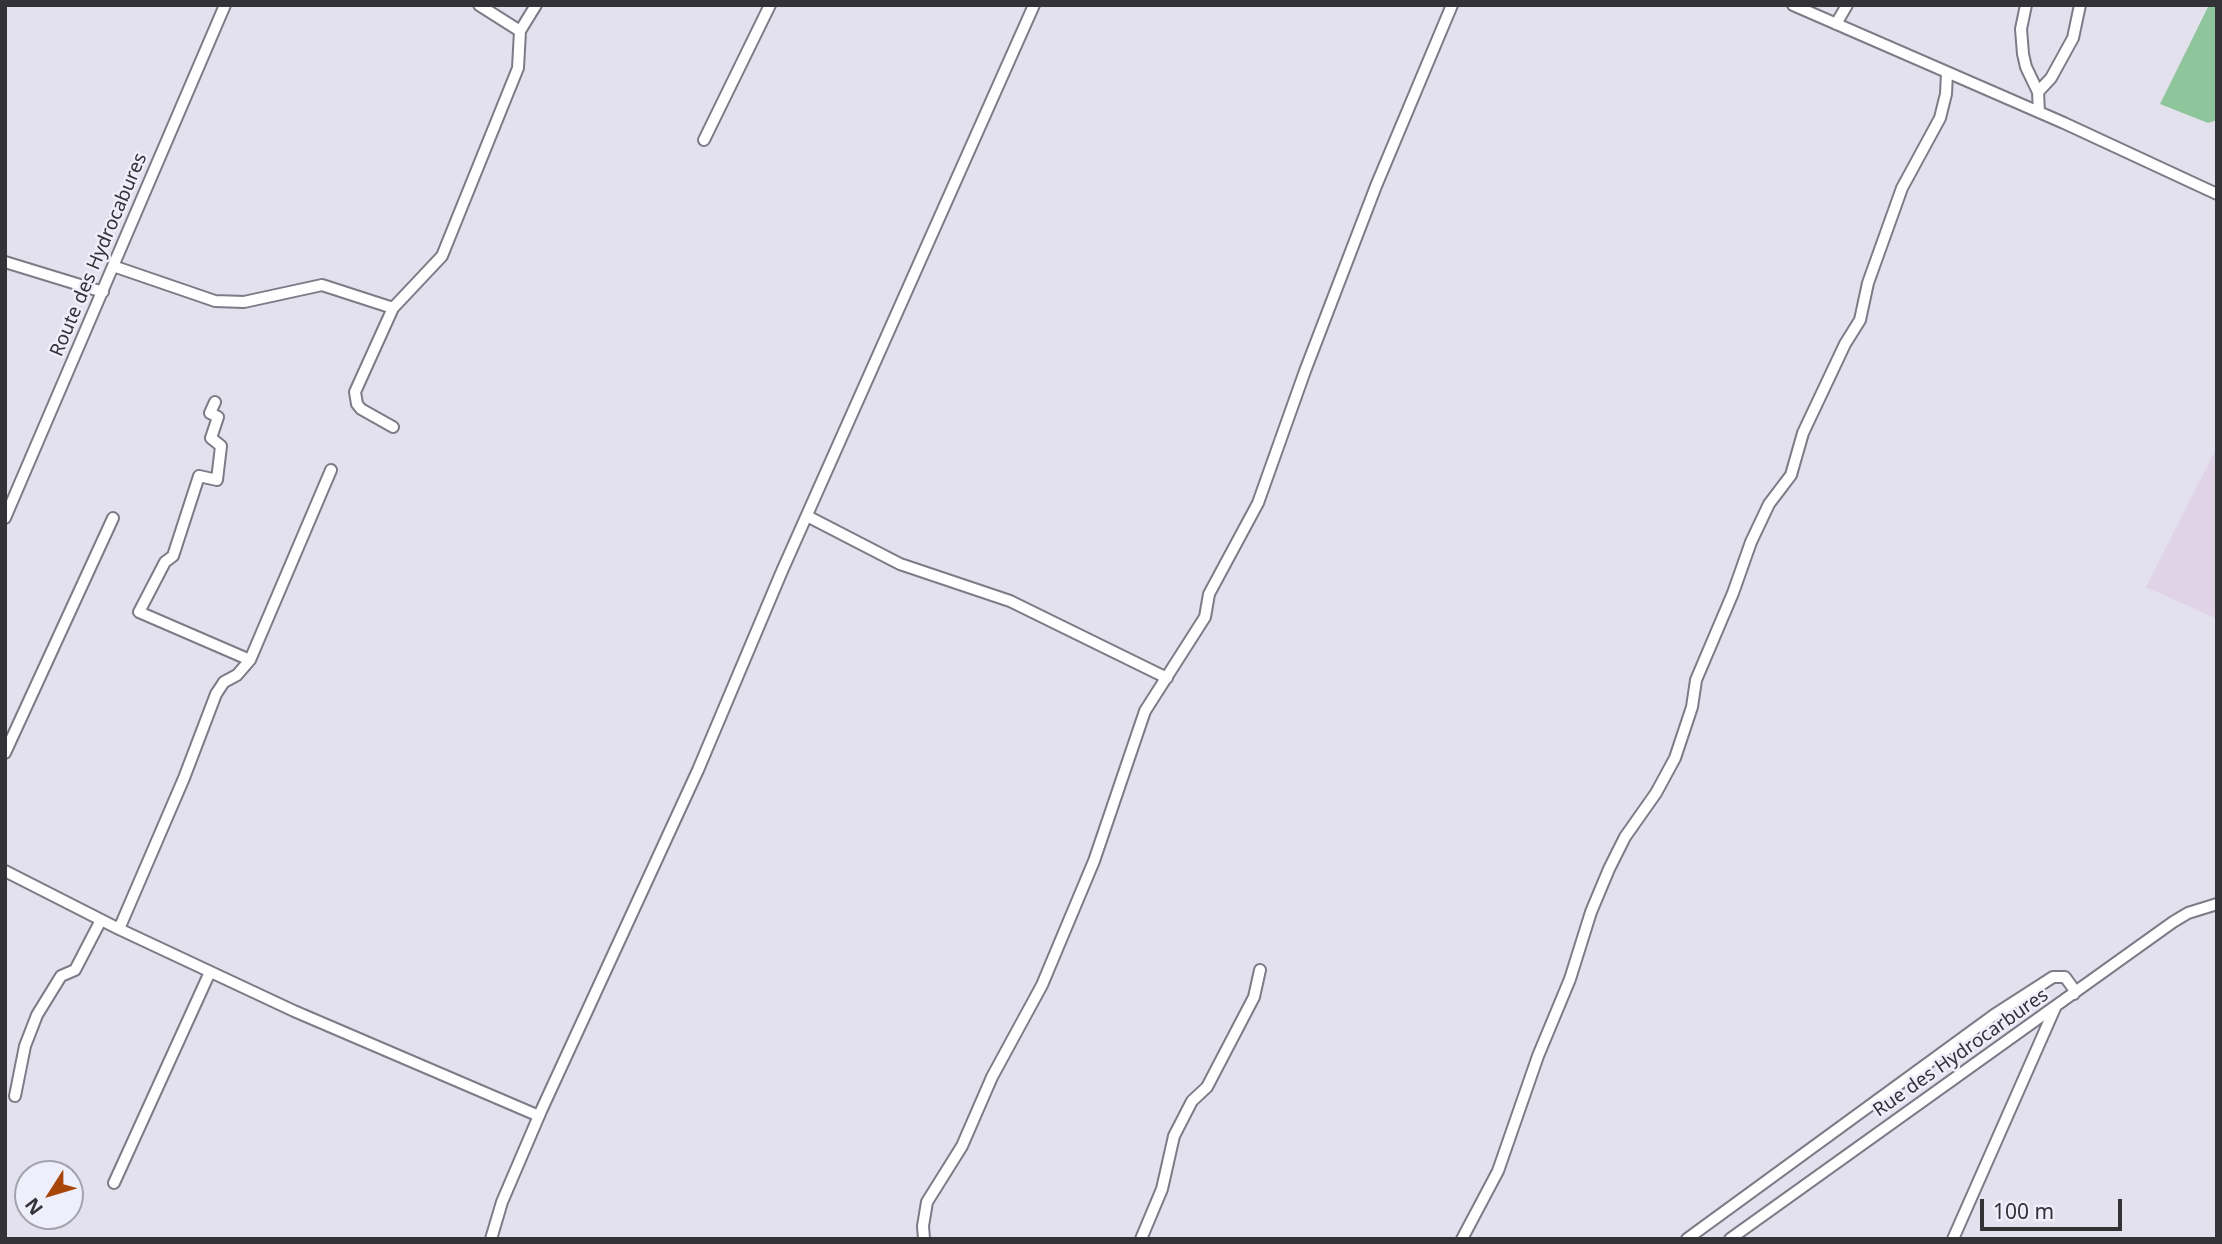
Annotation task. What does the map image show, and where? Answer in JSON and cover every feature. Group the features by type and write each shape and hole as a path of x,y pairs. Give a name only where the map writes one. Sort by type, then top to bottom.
{"street":[{"name":"Route des Hydrocabures","path":"5,518 225,5"},
{"path":"478,5 520,31"},
{"path":"393,427 361,409 355,392 393,308 442,256 518,68 520,31 536,5"},
{"path":"704,140 770,5"},
{"path":"491,1239 502,1202 538,1116 698,769 1034,5"},
{"path":"923,1239 927,1202 962,1146 992,1077 1042,985 1094,861 1145,711 1205,617 1209,594 1258,503 1376,186 1452,5"},
{"path":"1793,5 2039,112 2217,194"},
{"path":"1836,24 1847,5"},
{"path":"2026,5 2021,29 2023,54 2026,68 2038,92 2039,112"},
{"path":"2038,92 2051,78 2073,38 2080,5"},
{"path":"1462,1239 1498,1171 1538,1056 1570,979 1591,912 1609,869 1625,837 1656,793 1675,758 1692,707 1696,680 1733,593 1751,542 1769,504 1791,475 1803,433 1845,344 1860,320 1868,283 1902,188 1940,118 1946,94 1947,73"},
{"path":"5,262 103,292"},
{"path":"113,267 215,301 244,302 322,285 393,308"},
{"path":"215,402 210,413 218,418 211,438 221,446 217,480 199,476 173,556 165,562 139,612 250,660"},
{"path":"119,929 184,778 216,694 224,682 237,675 250,660 331,470"},
{"path":"807,516 900,564 1010,601 1167,678"},
{"path":"5,752 113,518"},
{"path":"5,871 119,929 354,1039 538,1116"},
{"name":"Rue des Hydrocarbures","path":"1730,1239 2173,922 2188,913 2217,904"},
{"path":"15,1096 25,1046 37,1015 61,976 75,970 101,920"},
{"path":"1142,1239 1162,1189 1174,1136 1192,1101 1207,1087 1254,997 1261,970"},
{"path":"114,1184 210,972"},
{"path":"1687,1239 1994,1015 2053,977 2065,976 2074,994"},
{"path":"1953,1239 2055,1008"}],"shaded area":[{"path":"2217,447 2217,619 2146,587"}],"green space":[{"path":"2209,5 2217,5 2217,120 2208,123 2160,104"}]}
